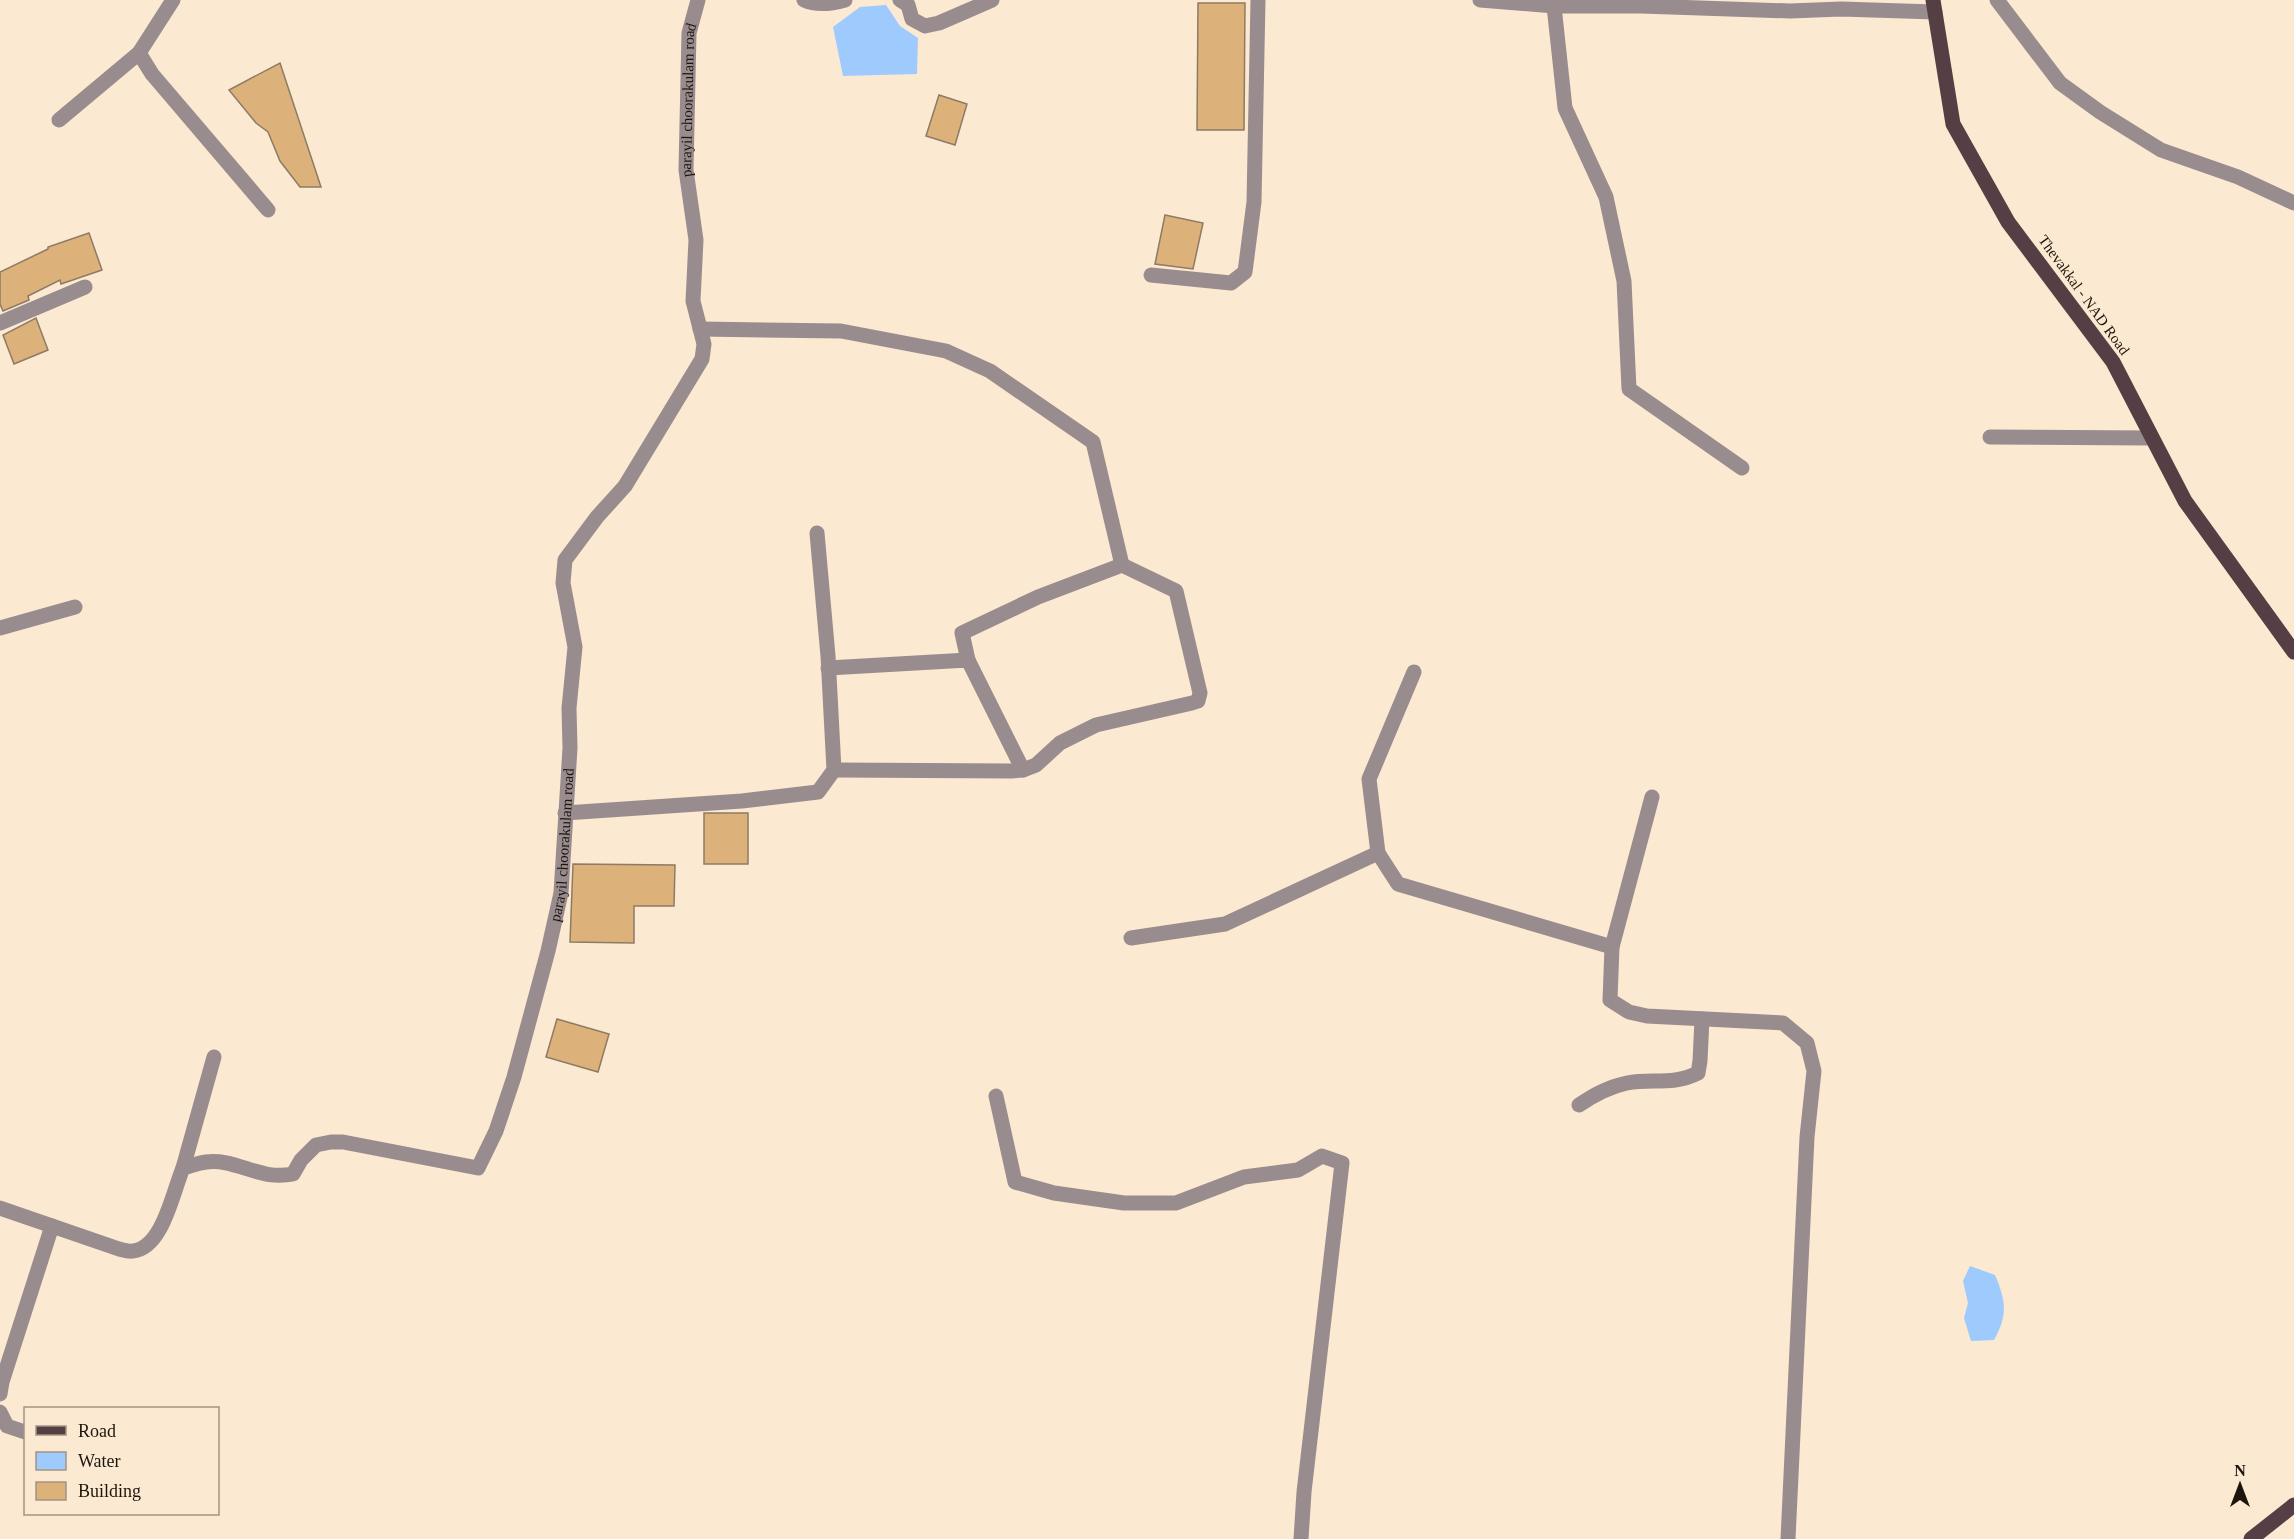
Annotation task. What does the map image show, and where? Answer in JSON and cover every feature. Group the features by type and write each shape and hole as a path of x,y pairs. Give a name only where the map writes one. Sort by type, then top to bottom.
{"main road":[{"name":"Thevakkal - NAD Road","path":"1934,6 1953,124 2008,222 2112,362 2185,501 2294,652"},
{"path":"2251,1539 2294,1505"}],"street":[{"path":"59,120 139,53 173,0"},
{"name":"parayil choorakulam road","path":"183,1168 207,1161 278,1177 293,1174 301,1160 316,1145 343,1142 478,1168 496,1131 514,1077 561,894 574,647 563,582 565,560 597,517 625,486 702,359 704,344 693,301 696,240 686,170 689,33 698,0"},
{"path":"804,0 812,4 844,0"},
{"path":"900,0 908,5 912,19 925,26 939,23 992,0"},
{"path":"1151,275 1231,283 1245,272 1254,202 1258,0"},
{"path":"1480,0 1554,6 1641,6 1790,11 1886,5 1934,6"},
{"path":"1997,0 2060,83 2100,112 2161,150 2238,177 2294,203"},
{"path":"1554,6 1565,108 1606,197 1624,281 1629,389 1742,468"},
{"path":"139,53 152,75 268,210"},
{"path":"0,323 85,287"},
{"path":"700,329 841,331 946,351 990,371 1093,442 1122,565"},
{"path":"1990,437 2151,438"},
{"path":"565,813 742,801 818,792 834,770 817,533"},
{"path":"834,770 1023,770 1036,765 1060,743 1096,725 1198,701 1200,693 1176,591 1122,565 1038,597 962,633 968,660 1023,770"},
{"path":"0,628 75,608"},
{"path":"828,668 968,660"},
{"path":"1414,672 1369,779 1378,853 1398,884 1612,947"},
{"path":"1652,797 1612,947 1610,1000 1629,1012 1647,1016 1783,1023 1807,1043 1814,1071 1807,1137 1788,1539"},
{"path":"1131,938 1225,924 1378,853"},
{"path":"1579,1105 1602,1090 1629,1083 1684,1080 1698,1073 1702,1019"},
{"path":"0,1208 118,1249 133,1251 145,1246 158,1234 183,1168 214,1057"},
{"path":"996,1096 1015,1182 1054,1193 1124,1203 1176,1203 1244,1178 1298,1170 1322,1156 1342,1163 1304,1492 1301,1539"},
{"path":"0,1394 52,1226"},
{"path":"0,1412 7,1426 24,1432"}],"water":[{"path":"886,5 900,26 918,38 917,74 843,76 833,27 860,7"},
{"path":"1970,1266 1995,1275 2001,1293 2004,1308 2002,1323 1994,1340 1971,1341 1964,1318 1968,1303 1963,1281"}],"building":[{"path":"1198,3 1245,3 1244,130 1197,130"},
{"path":"280,63 321,187 300,187 280,161 268,132 256,123 229,90"},
{"path":"939,95 967,104 955,145 926,136"},
{"path":"1165,215 1203,223 1193,269 1155,264"},
{"path":"89,233 102,270 61,284 60,280 28,296 29,300 3,311 0,304 0,272 48,247"},
{"path":"36,318 48,350 14,364 3,335"},
{"path":"704,813 748,813 748,864 704,864"},
{"path":"573,864 675,865 674,906 634,906 634,943 570,942"},
{"path":"557,1019 609,1034 598,1072 546,1057"}]}
